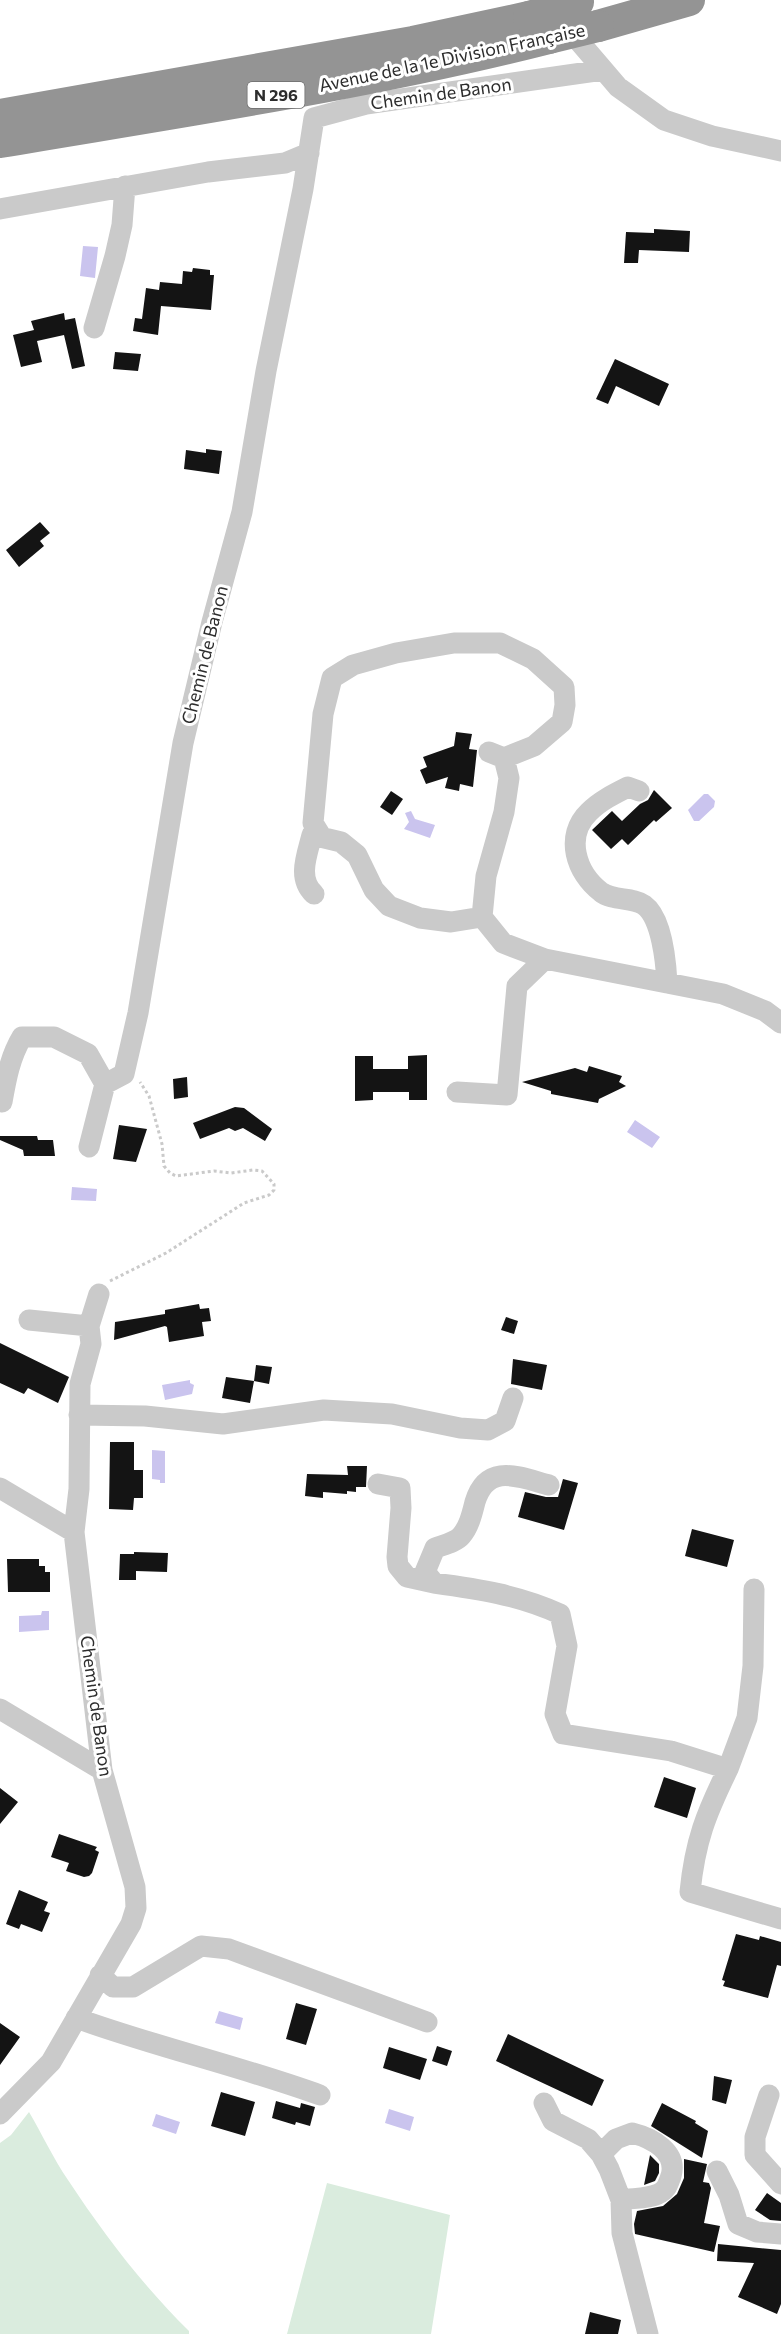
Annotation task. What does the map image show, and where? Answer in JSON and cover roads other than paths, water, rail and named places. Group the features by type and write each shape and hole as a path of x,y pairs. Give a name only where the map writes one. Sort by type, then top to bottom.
{"highway":[{"name":"Avenue de la 1e Division Française","path":"0,115 336,57 581,7 685,2"},
{"name":"Avenue de la 1e Division Française","path":"0,142 336,85 497,51 536,17"}],"street":[{"path":"536,17 603,70 618,87 664,120 712,136 781,151"},
{"name":"Chemin de Banon","path":"105,1084 124,1074 138,1013 183,743 212,622 242,512 314,118 366,104 603,70"},
{"path":"0,209 208,172 285,163 309,153"},
{"path":"94,328 122,225 125,186"},
{"path":"321,836 314,823 323,714 332,678 353,665 396,653 454,644 500,643 533,659 564,687 565,705 562,722 534,746 496,755 509,778 504,812 486,876 482,917 503,943 544,959 723,994 765,1011 781,1023"},
{"path":"639,791 627,787 609,796 587,814 574,846 579,867 602,893 644,905 658,925 666,963 667,983"},
{"path":"314,894 309,889 303,875 312,835 341,842 357,855 374,890 388,906 420,918 452,922 482,917"},
{"path":"458,1092 507,1095 517,986 544,959"},
{"path":"2,1102 8,1069 15,1048 22,1037 54,1037 88,1054 105,1084 89,1147"},
{"name":"Chemin de Banon","path":"0,2114 51,2062 131,1924 136,1908 135,1887 102,1770 74,1532 79,1489 80,1384 91,1344 89,1326 99,1294"},
{"path":"29,1320 89,1326"},
{"path":"79,1415 145,1416 223,1424 324,1410 392,1414 460,1428 488,1430 506,1421 513,1398"},
{"path":"434,1583 425,1572 435,1548 459,1538 470,1522 481,1486 492,1476 516,1476 549,1485"},
{"path":"378,1484 400,1488 401,1508 397,1557 398,1566 407,1577 490,1590 533,1602 560,1614 567,1646 555,1714 563,1734 671,1752 728,1769"},
{"path":"0,1488 74,1532"},
{"path":"754,1589 753,1666 747,1718 728,1769 706,1814 693,1858 690,1892 781,1919"},
{"path":"0,1709 102,1770"},
{"path":"100,1975 113,1987 133,1987 201,1946 229,1949 427,2022"},
{"path":"76,2018 122,2035 276,2079 320,2095"},
{"path":"769,2095 755,2137 755,2155 781,2184"},
{"path":"544,2103 553,2121 588,2139 601,2154 621,2200 622,2233 648,2334"},
{"path":"601,2154 616,2139 632,2133 658,2145 671,2158 674,2167 668,2188 657,2195 621,2200"},
{"path":"717,2171 729,2195 738,2224 757,2232 781,2234"}]}
